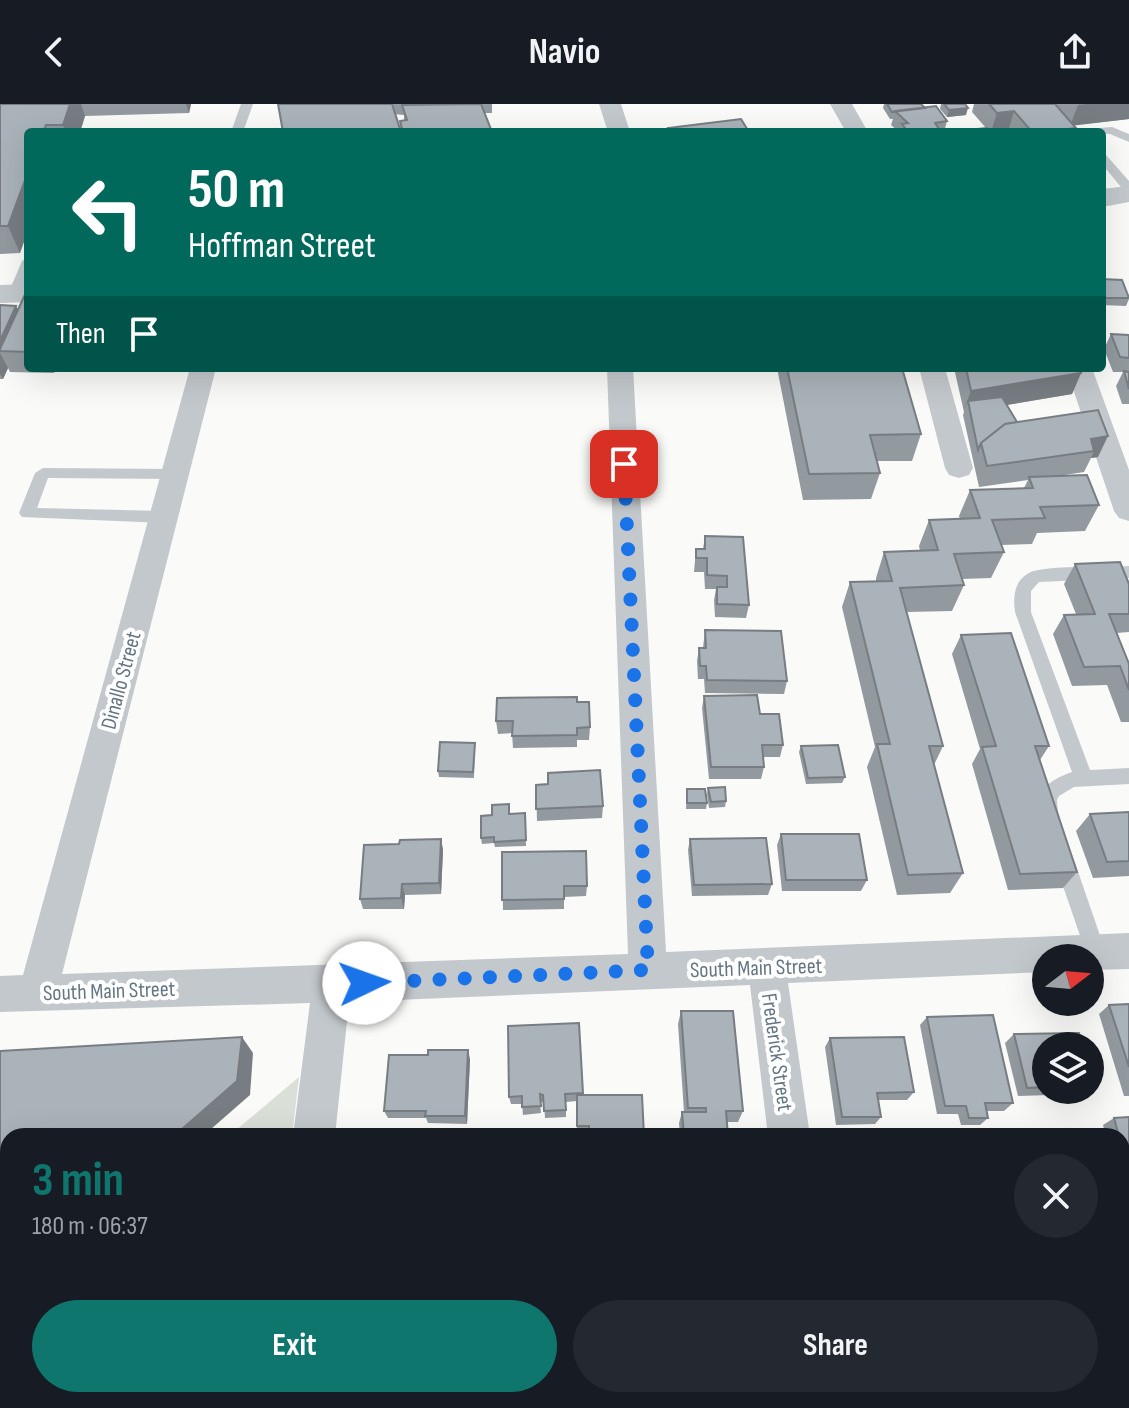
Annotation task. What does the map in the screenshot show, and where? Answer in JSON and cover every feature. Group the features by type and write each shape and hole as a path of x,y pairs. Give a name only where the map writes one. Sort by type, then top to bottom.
{"street":[{"path":"610,104 618,128"},
{"path":"841,104 855,128"},
{"path":"1106,197 1129,192"},
{"name":"Dinallo Street","path":"38,992 202,372"},
{"path":"620,372 648,970"},
{"path":"933,372 959,468"},
{"path":"1080,372 1129,511"},
{"name":"South Main Street","path":"0,994 332,984 1112,952"},
{"name":"Frederick Street","path":"767,967 788,1128"},
{"path":"315,1128 332,984"}],"lane":[{"path":"238,128 247,104"},
{"path":"1106,131 1112,130 1129,139"},
{"path":"1106,162 1129,192"},
{"path":"14,294 24,270"},
{"path":"164,517 27,513 43,473 175,474"},
{"path":"1084,779 1023,612 1022,596 1026,583 1036,576 1129,572"},
{"path":"1112,952 1047,806 1053,786 1064,780 1129,776"}],"shaded area":[{"path":"299,1077 293,1128 238,1128"}],"building":[{"path":"0,104 70,104 63,125 24,128 24,183 8,226 0,226"},
{"path":"278,104 392,104 400,128 282,128"},
{"path":"481,104 490,128 402,128 400,121 407,120 402,105"},
{"path":"887,104 921,104 925,108 892,112"},
{"path":"944,104 965,104 968,108 949,110"},
{"path":"989,104 1055,104 1076,128 1029,128 1014,111 997,113"},
{"path":"936,106 947,121 935,123 938,128 905,128 902,124 908,123 895,111"},
{"path":"741,119 747,128 668,128"},
{"path":"1106,279 1122,280 1129,298 1106,298"},
{"path":"24,297 24,352 0,349"},
{"path":"0,305 16,306 0,341"},
{"path":"1111,334 1129,335 1129,358 1120,357"},
{"path":"1124,371 1129,372 1129,389"},
{"path":"788,372 903,372 921,434 870,435 880,473 809,474"},
{"path":"967,372 1081,373 971,391"},
{"path":"1002,397 1017,422 1005,424 981,443 978,450 968,401"},
{"path":"1098,410 1108,436 1091,439 1094,451 987,466 981,443 1005,424"},
{"path":"1087,475 1099,505 1040,507 1045,518 992,520 1004,552 954,554 964,585 900,588 943,746 929,746 963,873 908,875 877,744 890,744 850,582 892,581 884,552 938,550 929,520 980,518 970,490 1033,488 1029,477"},
{"path":"705,536 743,537 749,605 717,604 717,587 727,587 727,576 707,575 707,558 696,558 696,549 705,549"},
{"path":"1120,562 1129,584 1129,614 1109,614 1129,664 1129,690 1120,666 1084,667 1064,615 1095,614 1075,564"},
{"path":"705,630 781,631 787,681 707,680 706,666 700,666 699,648 706,648"},
{"path":"1011,633 1049,746 1035,746 1077,872 1020,874 982,747 996,746 961,635"},
{"path":"757,695 760,714 779,714 783,745 762,745 764,767 711,767 704,696"},
{"path":"577,697 577,702 589,702 590,727 577,728 577,735 512,736 513,721 496,721 497,698"},
{"path":"440,742 475,743 473,772 438,771"},
{"path":"838,745 845,777 808,778 801,746"},
{"path":"600,770 603,806 536,809 536,785 548,784 548,773"},
{"path":"725,787 726,801 711,802 708,788"},
{"path":"687,789 705,789 707,803 687,803"},
{"path":"509,804 509,814 525,813 526,840 494,842 494,837 481,838 481,816 492,815 492,805"},
{"path":"1129,812 1129,861 1107,862 1090,814"},
{"path":"781,834 859,834 867,880 786,880"},
{"path":"766,838 772,884 694,885 690,839"},
{"path":"441,839 439,883 402,884 401,898 360,899 364,845"},
{"path":"586,851 587,886 564,886 564,899 502,900 502,852"},
{"path":"1129,1004 1129,1067 1109,1005"},
{"path":"681,1011 733,1011 743,1111 726,1111 727,1128 683,1128 682,1112 706,1112 706,1108 688,1108"},
{"path":"993,1015 1013,1103 985,1103 988,1118 969,1118 966,1106 945,1106 927,1017"},
{"path":"579,1023 583,1093 565,1094 566,1110 544,1111 543,1095 540,1094 541,1106 522,1107 522,1096 509,1097 508,1026"},
{"path":"1014,1034 1032,1034 1032,1088 1027,1088"},
{"path":"242,1037 237,1081 183,1128 0,1128 0,1051"},
{"path":"904,1037 914,1092 877,1093 881,1117 842,1117 830,1038"},
{"path":"428,1050 468,1050 465,1116 425,1116 426,1111 384,1111 389,1055 428,1055"},
{"path":"577,1095 642,1095 644,1128 577,1126"},
{"path":"1129,1117 1129,1128 1117,1128 1114,1118"}],"route":[{"path":"364,983 648,970 624,464"}]}
